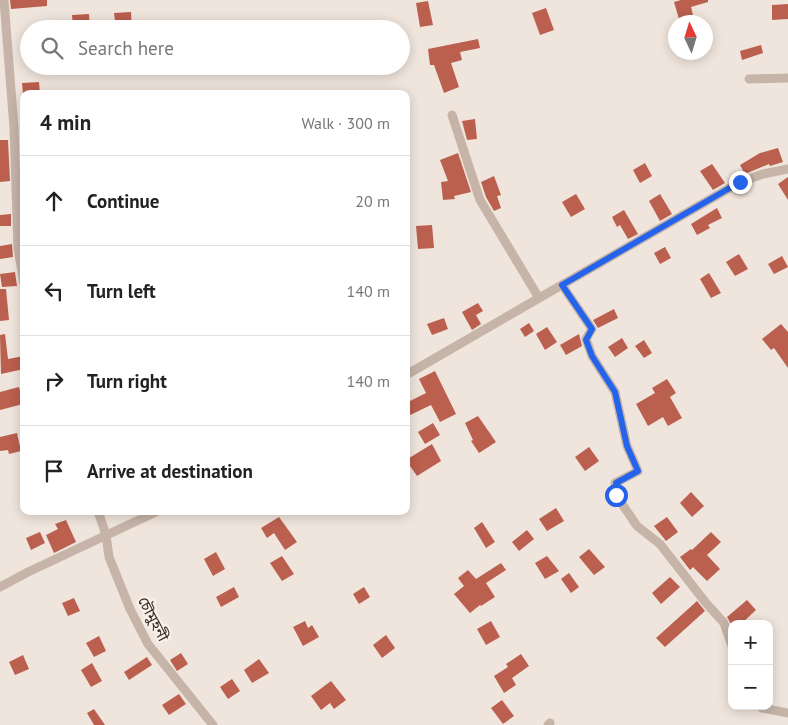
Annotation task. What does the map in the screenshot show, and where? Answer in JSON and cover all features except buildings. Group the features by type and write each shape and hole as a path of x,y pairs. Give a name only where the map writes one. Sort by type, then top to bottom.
{"street":[{"path":"4,0 14,128 20,260"},
{"path":"750,80 788,78"},
{"path":"452,115 480,200 540,298"},
{"path":"410,373 740,182 763,174 788,169"},
{"path":"562,285 592,329 586,340 592,356 615,392 627,446 638,471 616,483 616,495 637,526 660,544 724,623 728,634"},
{"name":"চৌমুহনী","path":"99,515 106,535 109,557 130,609 148,644 213,725"},
{"path":"0,587 149,515"},
{"path":"773,709 788,713"}],"route":[{"path":"616,495 616,483 638,471 627,446 615,392 592,356 586,340 592,329 562,285 740,182"}]}
